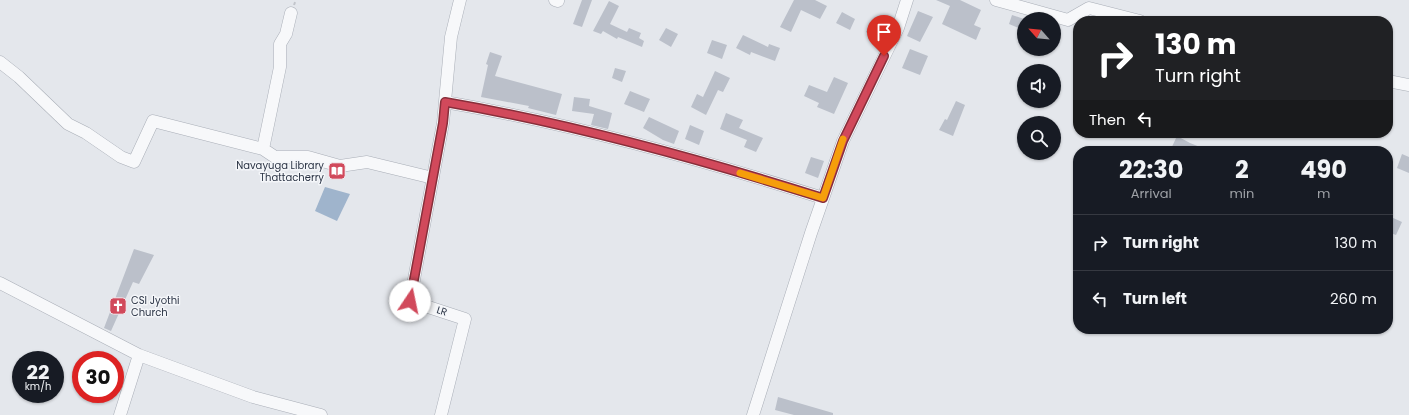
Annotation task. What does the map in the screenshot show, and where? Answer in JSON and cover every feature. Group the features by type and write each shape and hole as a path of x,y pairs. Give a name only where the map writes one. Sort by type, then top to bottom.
{"street":[{"name":"LR","path":"441,415 465,319 410,301 433,178 445,102 451,37 460,0"},
{"path":"753,415 823,198 843,141 898,28 907,0"},
{"path":"996,0 1068,20 1073,17"},
{"path":"1075,16 1089,8 1120,16"},
{"path":"263,149 280,67 280,44 286,34 291,13"},
{"path":"0,62 19,77 68,124 86,133 121,157 134,162 153,121 263,149 275,157 308,157 340,166 367,162 433,178"},
{"path":"1393,82 1409,85"},
{"path":"445,102 506,112 597,134 765,180 823,198"},
{"path":"0,283 139,355 253,397 321,415"},
{"path":"120,415 139,355"}],"water":[{"path":"325,187 350,194 337,221 315,211"}],"building":[{"path":"582,0 592,0 582,27 573,24"},
{"path":"794,0 815,0 827,6 820,19 801,10 791,32 780,27"},
{"path":"936,0 960,0 981,10 974,25 981,28 976,40 942,24 950,6"},
{"path":"609,1 619,6 610,24 627,32 629,28 641,33 639,38 644,41 642,47 618,37 617,39 603,31 601,34 593,31"},
{"path":"918,11 933,17 920,42 907,36"},
{"path":"842,12 855,19 850,30 836,23"},
{"path":"1012,15 1017,17 1017,27 1009,24"},
{"path":"872,21 883,27 876,38 866,32"},
{"path":"666,28 678,34 671,47 659,40"},
{"path":"743,35 768,47 769,44 780,48 775,61 751,52 750,55 736,48"},
{"path":"712,40 727,45 722,59 707,53"},
{"path":"910,49 928,56 920,75 902,68"},
{"path":"490,52 502,56 495,76 562,94 556,115 528,108 529,106 481,97 488,65 486,64"},
{"path":"615,68 626,71 622,82 612,78"},
{"path":"715,71 730,78 723,92 718,90 706,115 691,107 697,94 703,97"},
{"path":"834,77 848,83 834,114 817,107 819,103 804,96 809,85 827,92"},
{"path":"630,91 650,99 644,112 624,104"},
{"path":"574,97 590,99 589,106 612,113 608,129 591,125 594,114 572,111"},
{"path":"956,101 965,105 953,136 939,130 945,119 947,120"},
{"path":"726,113 743,120 739,128 763,138 756,152 744,147 747,140 720,129"},
{"path":"649,117 679,131 674,144 663,140 643,128"},
{"path":"690,125 704,131 699,145 685,139"},
{"path":"1176,138 1181,138 1198,146 1172,146"},
{"path":"1402,154 1409,157 1409,173 1397,168"},
{"path":"811,157 824,161 818,178 805,173"},
{"path":"1393,218 1402,222 1396,235 1393,234"},
{"name":"CSI Jyothi Church","path":"134,249 154,255 139,284 133,282 111,331 104,328"},
{"path":"778,397 833,413 833,415 794,415 775,410"}],"slow traffic":[{"path":"740,173 823,198 843,139"}],"place":[{"name":"Navayuga Library Thattacherry","path":"337,171"},
{"name":"CSI Jyothi Church","path":"118,306"}],"route":[{"path":"410,301 443,123 445,102 506,112 597,134 765,180 823,198 843,141 884,56"}]}
